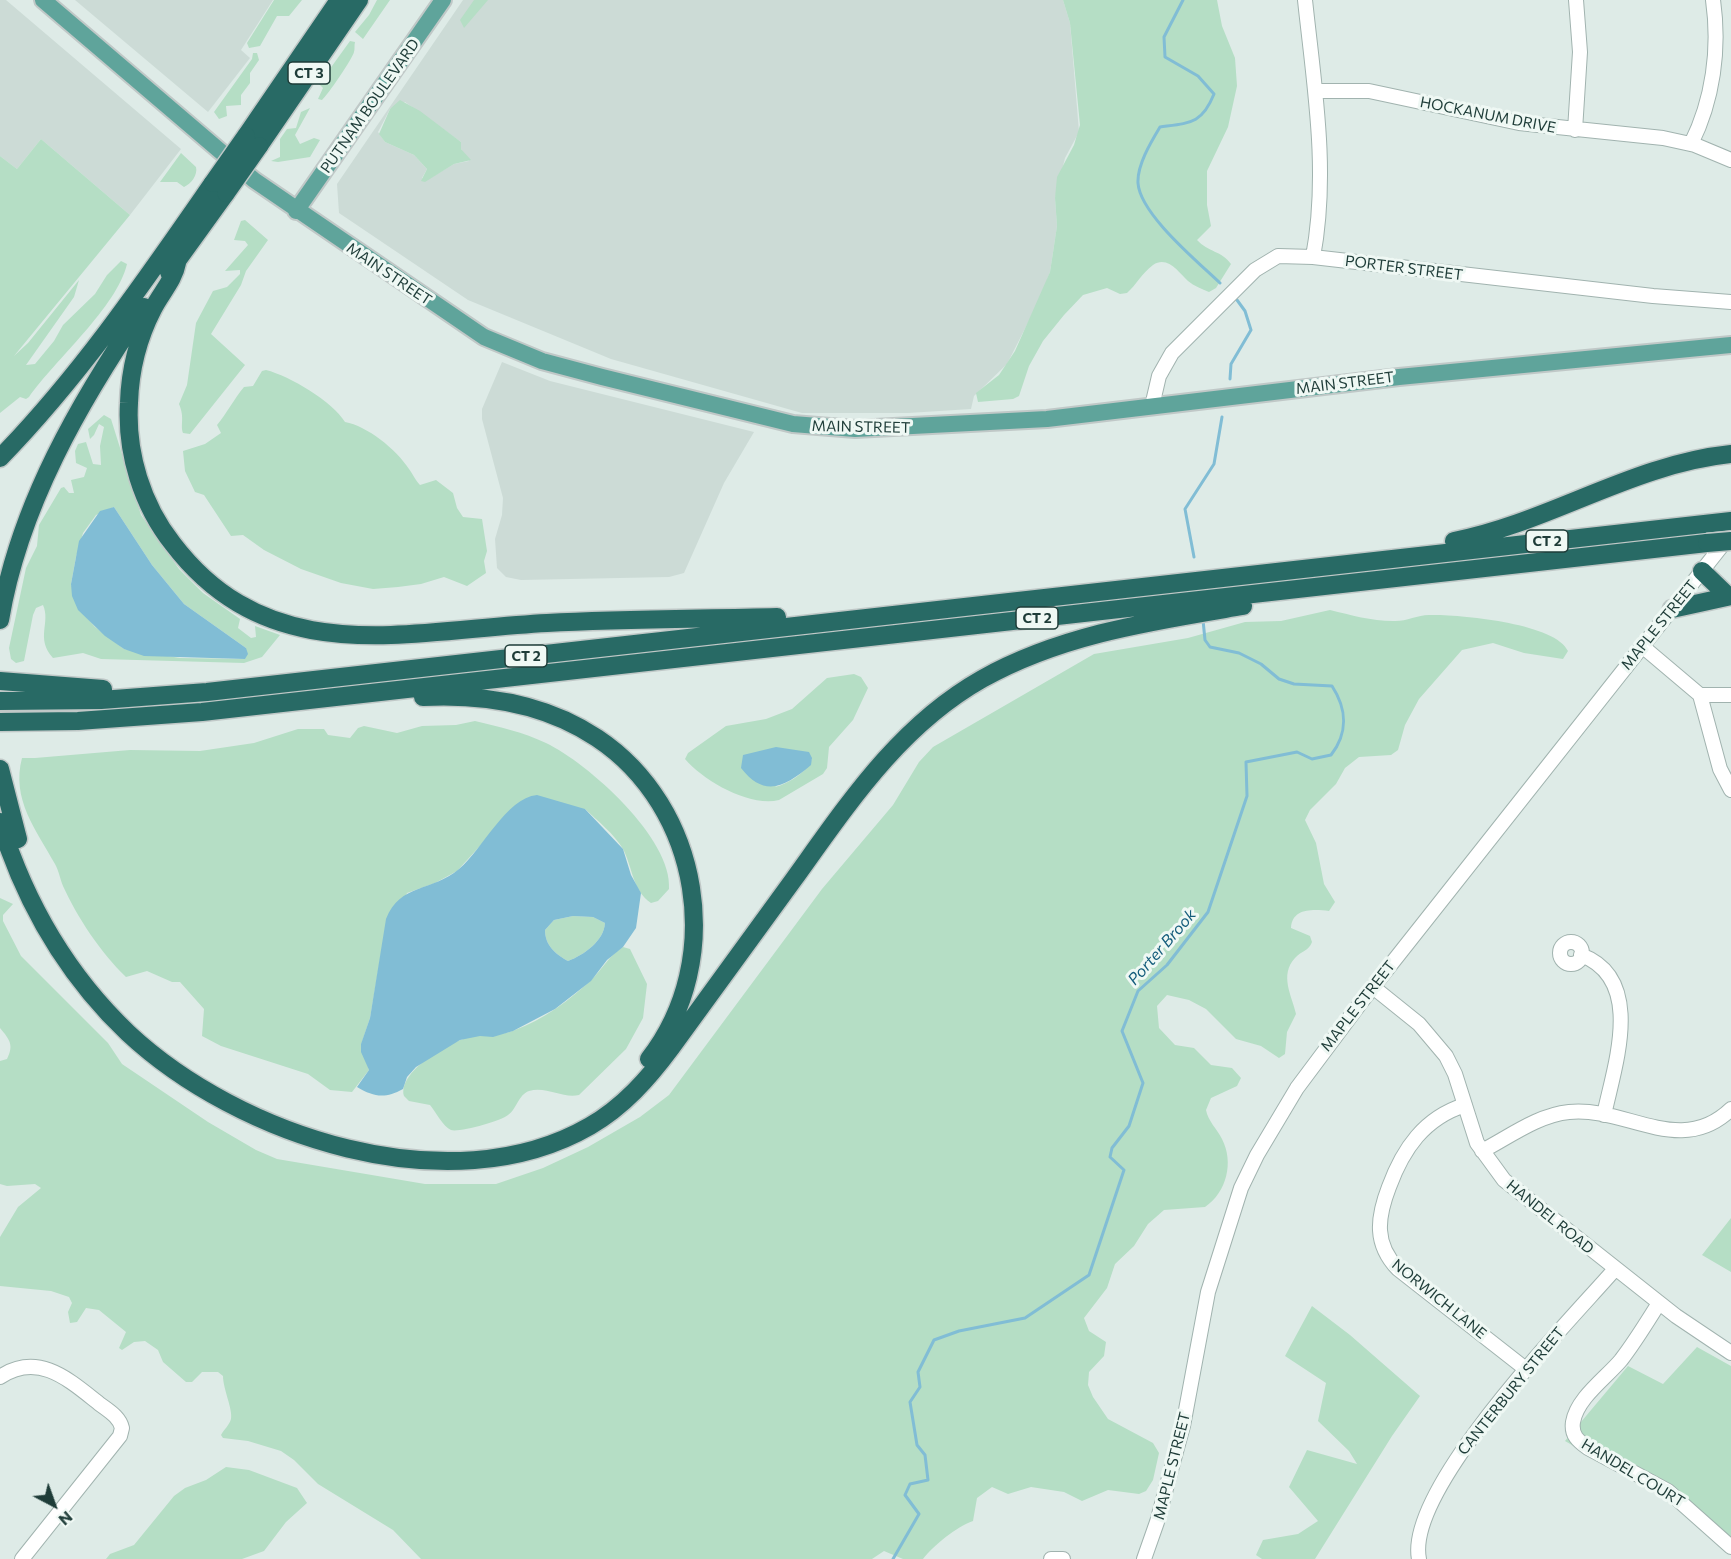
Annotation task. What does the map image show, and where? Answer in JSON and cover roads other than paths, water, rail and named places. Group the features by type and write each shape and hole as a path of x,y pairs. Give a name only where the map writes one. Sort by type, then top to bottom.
{"highway":[{"name":"CT 3","path":"252,141 339,0"},
{"name":"CT 3","path":"127,307 359,0"},
{"name":"CT 3","path":"177,263 219,188"},
{"path":"0,620 9,580 25,530 62,443 119,345 164,278 177,263"},
{"path":"177,263 147,321 137,351 129,402 132,450 146,497 170,541 206,580 244,608 297,629 352,636 570,622 811,615 844,620"},
{"path":"0,458 50,404 127,307"},
{"path":"0,567 22,503 43,456 127,307"},
{"path":"1370,561 1398,550 1465,539 1521,524 1662,466 1731,454"},
{"name":"CT 2","path":"0,701 100,700 207,692 1370,561 1729,526"},
{"name":"CT 2","path":"0,722 145,717 1731,541"},
{"path":"1702,571 1730,596"},
{"path":"0,822 28,894 47,931 76,974 136,1040 202,1089 270,1124 338,1146 428,1159 470,1159 514,1154 560,1141 588,1127 614,1110 642,1084 868,778 903,740 946,703 997,672 1066,643 1149,623 1287,598 1314,586"},
{"path":"1672,609 1730,596"},
{"path":"0,681 62,687 207,692"},
{"path":"0,770 26,861 42,897 66,939 97,981 134,1022 163,1048 203,1076 244,1099 292,1120 344,1135 387,1143 438,1147 482,1146 526,1139 559,1128 596,1107 627,1082 654,1052 673,1019 689,973 694,937 691,882 678,840 658,800 634,769 596,737 566,721 535,708 500,701 448,697 403,698 368,693"}],"main road":[{"name":"MAIN STREET","path":"43,0 236,166 296,211 448,315 503,346 562,367 778,421 824,428 897,429 1037,420 1399,377 1731,345"},
{"name":"PUTNAM BOULEVARD","path":"296,211 443,0"}],"street":[{"path":"1305,0 1315,91 1320,169 1313,257"},
{"path":"1575,130 1580,52 1576,0"},
{"path":"1691,144 1704,112 1712,77 1716,45 1714,1 1729,0"},
{"name":"HOCKANUM DRIVE","path":"1315,91 1369,91 1493,119 1575,130 1652,136 1691,144 1731,160"},
{"name":"PORTER STREET","path":"1152,406 1159,376 1172,353 1255,270 1278,256 1313,257 1641,295 1731,302"},
{"name":"MAPLE STREET","path":"1144,1559 1158,1522 1183,1426 1209,1288 1244,1182 1300,1083 1373,987 1702,571 1729,526"},
{"path":"1642,646 1700,695 1720,769 1731,790"},
{"path":"1700,695 1731,695"},
{"path":"1581,955 1596,963 1610,977 1620,1008 1619,1044 1604,1115"},
{"name":"HANDEL ROAD","path":"1373,987 1408,1015 1439,1046 1455,1074 1482,1151 1494,1170 1514,1190 1659,1303 1731,1353"},
{"name":"NORWICH LANE","path":"1465,1105 1439,1117 1416,1136 1404,1151 1380,1210 1380,1239 1387,1256 1400,1272 1527,1370"},
{"path":"1482,1151 1556,1114 1577,1112 1604,1115 1683,1130 1710,1124 1731,1109"},
{"name":"CANTERBURY STREET","path":"1419,1559 1420,1527 1445,1477 1475,1432 1615,1269"},
{"name":"HANDEL COURT","path":"1659,1303 1622,1359 1580,1406 1574,1418 1573,1432 1578,1440 1588,1448 1674,1496 1731,1547"},
{"path":"0,1377 24,1367 40,1367 56,1371 116,1417 122,1428 120,1436 22,1559"},
{"path":"1051,1559 1063,1559"}],"water":[{"path":"114,507 152,565 184,604 246,648 248,654 245,659 144,656 124,649 105,636 78,610 72,596 71,584 79,541 100,511"},
{"path":"776,747 809,752 812,758 811,765 793,779 776,786 759,784 741,768 743,755"},
{"path":"537,795 585,809 623,849 631,875 641,893 636,928 623,947 607,960 591,981 555,1009 513,1031 493,1037 480,1036 460,1040 416,1067 407,1077 403,1089 397,1092 380,1096 357,1087 369,1070 361,1052 361,1044 370,1018 386,919 392,907 408,893 449,876 459,869 505,814 526,798","holes":["573,916 593,917 605,923 604,930 592,947 580,955 568,961 549,945 545,930 554,920"]}],"waterway":[{"name":"Porter Brook","path":"1183,0 1164,37 1165,57 1198,76 1214,94 1200,117 1187,123 1160,127 1142,161 1138,183 1148,209 1184,250 1220,283"},
{"path":"1230,379 1231,364 1251,330 1245,311 1237,300"},
{"path":"1194,557 1185,509 1214,464 1222,417"},
{"name":"Porter Brook","path":"893,1559 919,1514 905,1495 910,1484 928,1480 925,1455 917,1445 910,1402 920,1387 918,1372 934,1340 959,1331 1025,1318 1089,1275 1124,1170 1110,1157 1112,1148 1129,1126 1143,1083 1122,1031 1138,991 1167,965 1208,912 1247,796 1246,762 1297,752 1312,759 1331,755 1337,747 1343,730 1341,703 1332,686 1294,684 1279,679 1261,664 1239,653 1210,647 1205,640 1203,620"}]}
